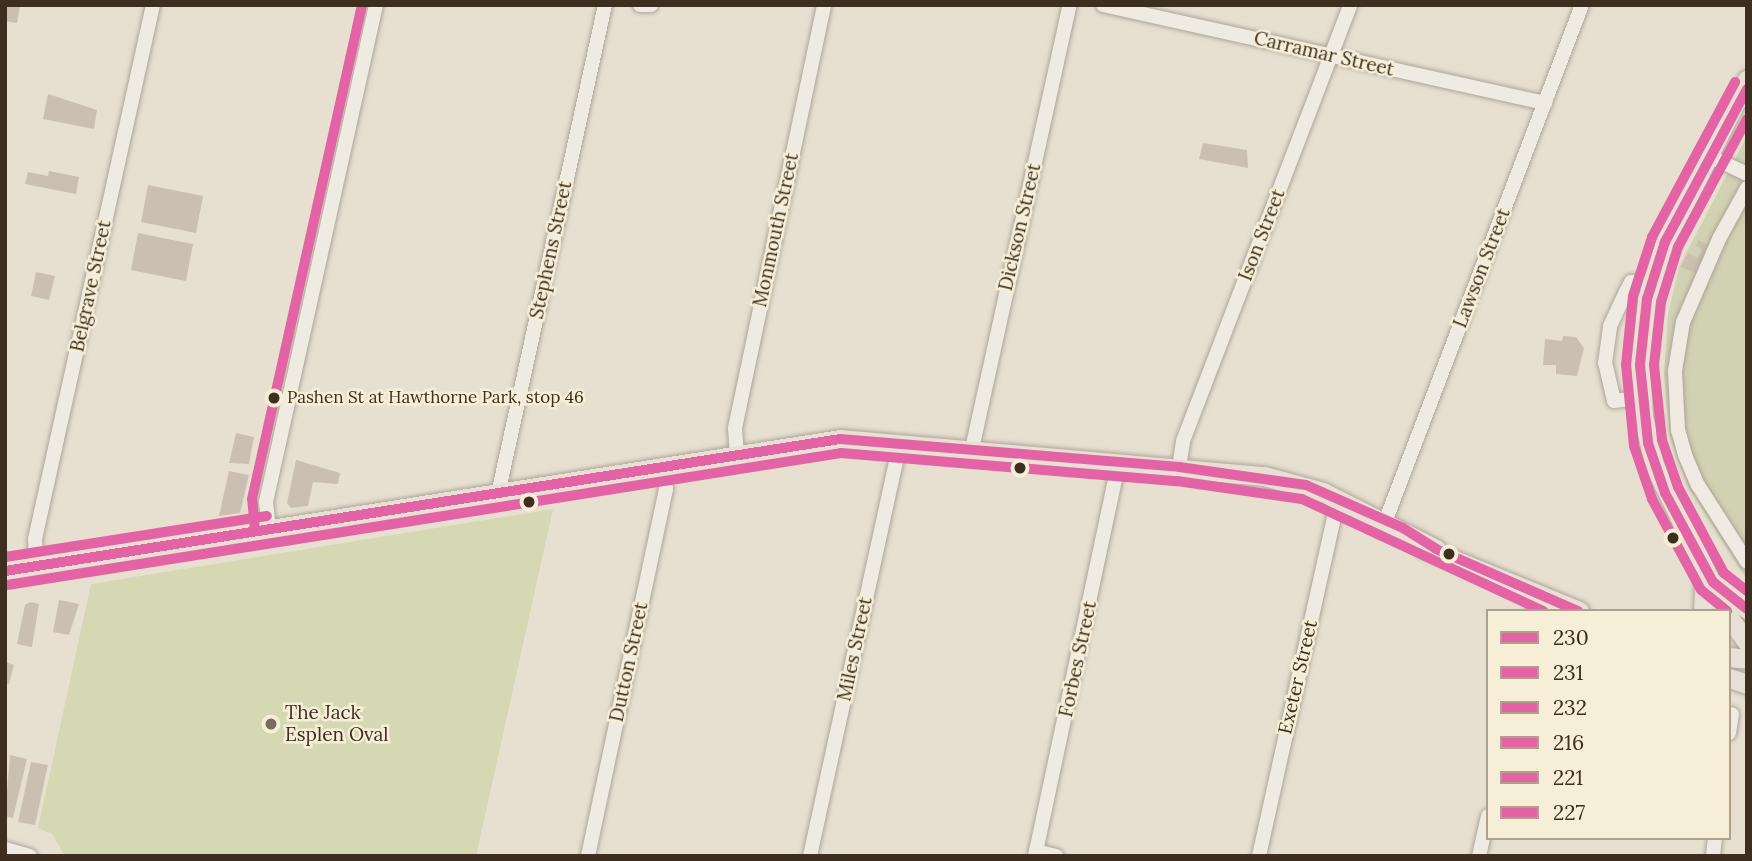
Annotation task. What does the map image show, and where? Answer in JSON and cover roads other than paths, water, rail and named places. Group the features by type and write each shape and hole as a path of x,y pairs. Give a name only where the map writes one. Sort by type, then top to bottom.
{"main road":[{"path":"1725,609 1660,479 1641,398 1642,334 1651,282 1665,242 1745,87"},
{"path":"5,572 840,439 1179,467 1284,481 1436,549 1535,602 1569,609"},
{"path":"1709,575 1747,610"},
{"path":"1703,609 1709,575"},
{"path":"1731,621 1747,642"}],"street":[{"name":"Belgrave Street","path":"36,567 35,539 153,5"},
{"path":"269,530 266,502 376,5"},
{"name":"Stephens Street","path":"498,494 605,5"},
{"path":"640,5 651,5"},
{"name":"Monmouth Street","path":"737,456 735,428 824,5"},
{"name":"Dickson Street","path":"972,449 1070,5"},
{"name":"Carramar Street","path":"1103,5 1545,103"},
{"name":"Ison Street","path":"1179,467 1183,441 1350,5"},
{"name":"Lawson Street","path":"1383,526 1582,5"},
{"path":"1709,156 1747,174"},
{"path":"1747,188 1719,239 1683,323 1675,371 1678,430 1685,455 1698,485 1747,562"},
{"path":"1641,398 1614,401 1605,363 1610,326 1626,292 1632,282 1651,282"},
{"name":"Miles Street","path":"810,856 900,443"},
{"name":"Forbes Street","path":"1035,853 1119,462"},
{"name":"Dutton Street","path":"588,856 666,489 663,467"},
{"name":"Exeter Street","path":"1259,856 1337,505"},
{"path":"1731,720 1732,714"},
{"path":"1479,856 1486,825"},
{"path":"5,849 30,856"},
{"path":"1035,853 1056,856"}],"place":[{"name":"Pashen St at Hawthorne Park, stop 46","path":"274,398"},
{"name":"The Jack Esplen Oval","path":"271,724"}]}
